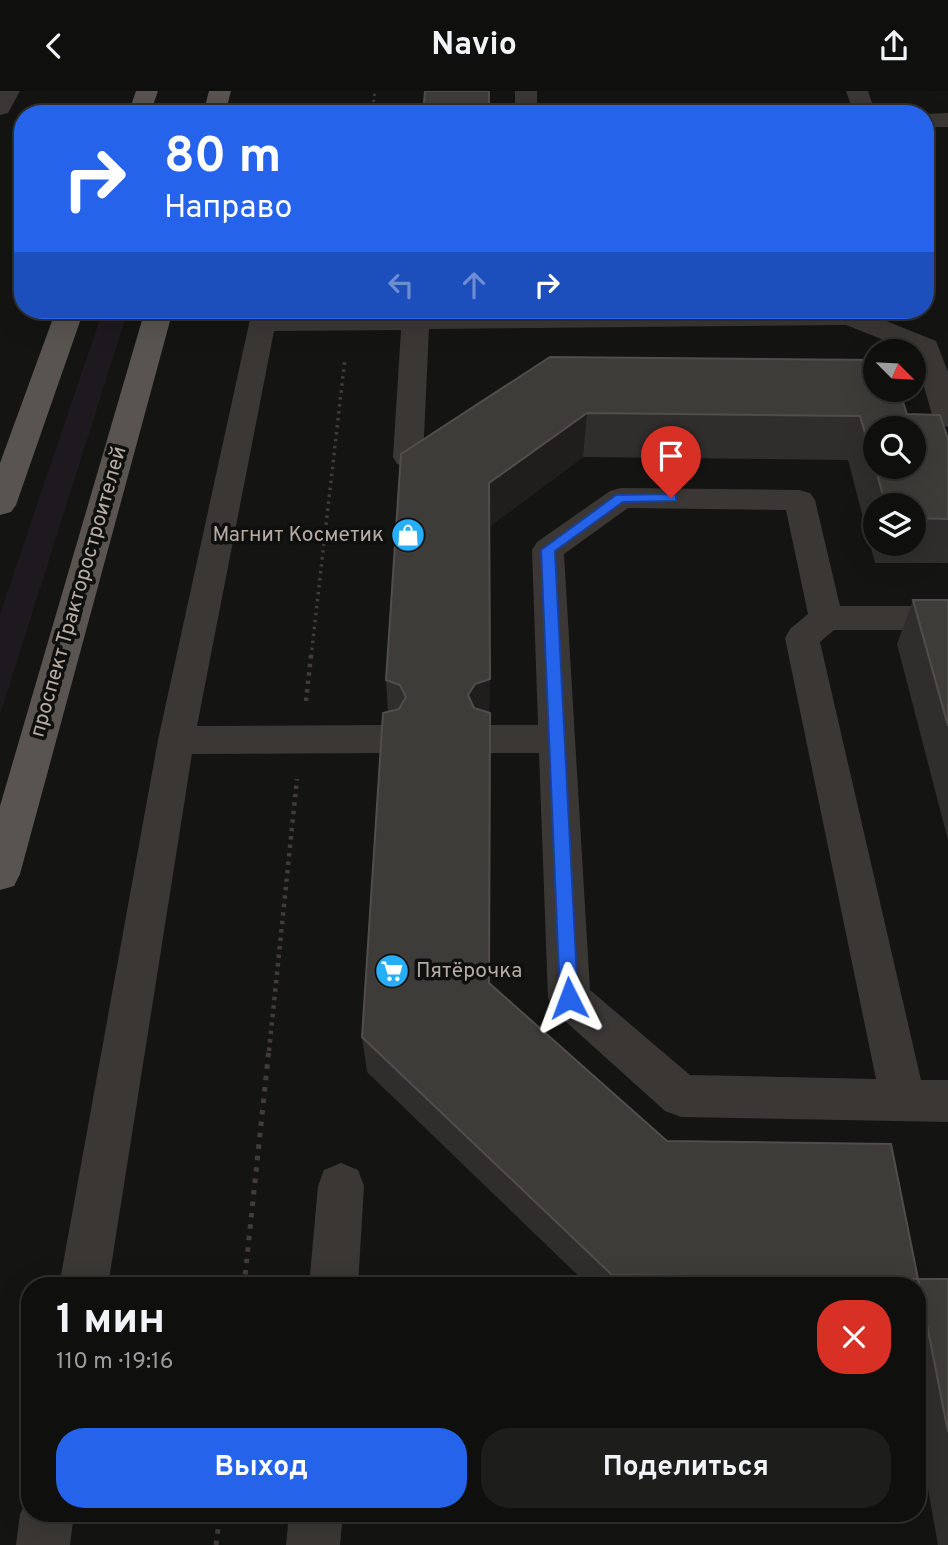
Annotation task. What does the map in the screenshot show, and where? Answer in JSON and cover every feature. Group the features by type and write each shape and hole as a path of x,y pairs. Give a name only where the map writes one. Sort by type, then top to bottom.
{"main road":[{"path":"0,505 66,319"},
{"name":"проспект Тракторостроителей","path":"0,874 156,319"}],"street":[{"path":"0,108 9,91"},
{"path":"85,1277 176,740 263,319"},
{"path":"315,319 371,319"},
{"path":"408,457 416,319"},
{"path":"860,319 926,347 946,404"},
{"path":"826,618 799,501 621,498 548,550 569,998 681,1096 948,1101"},
{"path":"903,1100 802,638 826,618 948,618"},
{"path":"176,740 388,739"},
{"path":"489,739 557,739"},
{"path":"334,1277 341,1186"},
{"path":"43,1545 46,1522"},
{"path":"313,1545 315,1522"}],"path":[{"path":"245,1277 301,739 349,321"},
{"path":"216,1545 219,1522"}],"shaded area":[{"path":"100,319 125,319 0,715 0,614"}],"building":[{"path":"425,91 489,91 489,105 424,105"},
{"path":"550,357 863,360 863,403 903,403 907,414 940,415 948,439 948,519 926,518 926,493 882,493 878,479 926,479 926,416 863,416 863,426 860,416 587,413 489,483 490,679 475,684 468,695 474,708 490,713 489,983 667,1141 891,1144 918,1277 612,1275 362,1037 383,713 399,709 406,697 400,685 386,680 401,454"},
{"path":"913,600 948,600 948,726"},
{"path":"926,1279 948,1279 948,1432 926,1320"}],"place":[{"name":"Магнит Косметик","path":"408,535"},
{"name":"Пятёрочка","path":"392,971"}],"route":[{"path":"569,998 548,550 621,498 671,498"}]}
